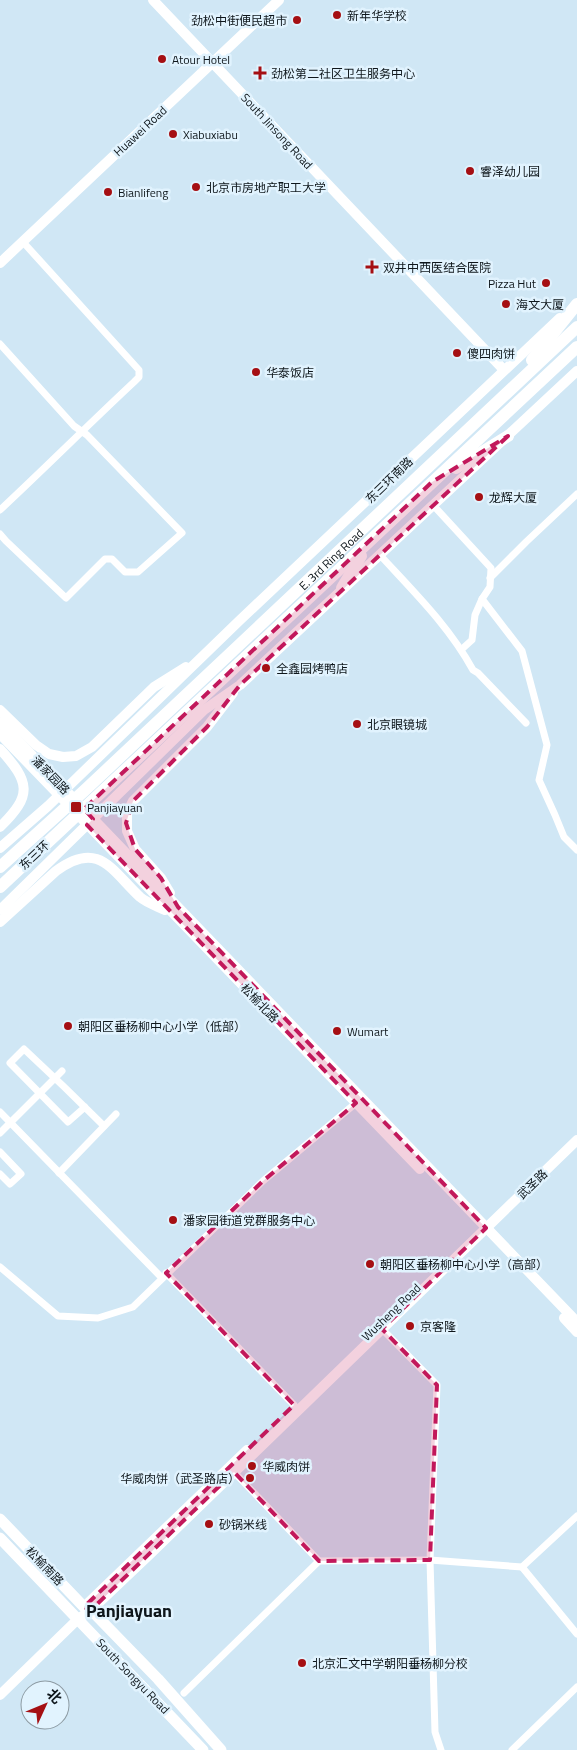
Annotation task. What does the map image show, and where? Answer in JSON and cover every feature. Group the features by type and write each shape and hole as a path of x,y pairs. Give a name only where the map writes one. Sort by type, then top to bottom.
{"highway":[{"path":"505,394 577,303"},
{"name":"E. 3rd Ring Road","path":"89,795 577,327"},
{"name":"E. 3rd Ring Road","path":"89,795 369,542 577,347"},
{"path":"432,482 508,436"},
{"path":"342,588 369,542"},
{"path":"64,819 89,795"},
{"name":"东三环","path":"0,867 64,819"},
{"name":"东三环","path":"0,887 64,819"}],"main road":[{"name":"松榆南路","path":"0,1519 88,1608"},
{"name":"South Songyu Road","path":"0,1538 203,1750"},
{"name":"South Songyu Road","path":"88,1608 158,1678 222,1750"}],"street":[{"name":"South Jinsong Road","path":"153,0 504,370"},
{"name":"Huawei Road","path":"0,263 279,0"},
{"path":"0,510 139,377 139,370 23,242"},
{"name":"东三环南路","path":"202,657 577,303"},
{"path":"0,344 74,426 86,435 182,533 138,572 126,572 112,559 105,559 66,598 0,534"},
{"path":"0,910 204,710 240,684 315,616 342,588 577,371"},
{"path":"490,578 577,494"},
{"path":"433,506 490,568 490,587 475,615 472,640 462,650"},
{"path":"379,554 446,627 473,670 526,723"},
{"path":"482,599 522,651 547,745 539,780 564,837 577,850"},
{"path":"0,710 36,745 49,754 63,757 76,756 92,748 154,687 202,657"},
{"path":"0,848 48,806 202,657"},
{"path":"175,910 162,878 135,849 127,831 127,813 133,800 207,727 240,684"},
{"name":"潘家园路","path":"0,722 45,775"},
{"path":"0,734 45,775"},
{"path":"0,749 21,774 24,791 22,801 0,828"},
{"name":"松榆北路","path":"45,775 482,1229"},
{"path":"0,922 56,870 78,858 101,860 113,868 142,899 175,910"},
{"name":"松榆北路","path":"175,910 356,1103 482,1229"},
{"path":"85,1107 68,1122 10,1063 24,1049 55,1078 85,1107 104,1126"},
{"path":"0,1133 62,1071"},
{"path":"0,1267 58,1316 98,1318 133,1307 164,1275 263,1182 356,1103"},
{"path":"0,1112 59,1173 294,1405"},
{"path":"59,1173 116,1114"},
{"name":"武圣路","path":"482,1229 577,1140"},
{"path":"0,1152 21,1174 10,1184 0,1174"},
{"path":"482,1229 577,1322"},
{"path":"482,1229 577,1332"},
{"name":"Wusheng Road","path":"88,1608 234,1472 482,1229"},
{"name":"Wusheng Road","path":"88,1608 294,1405 482,1229"},
{"path":"382,1329 437,1384 430,1560 435,1732 441,1750"},
{"path":"234,1472 319,1561"},
{"path":"522,1567 577,1516"},
{"path":"184,1693 319,1561 430,1560 522,1567 577,1634"},
{"path":"0,1695 88,1608"},
{"path":"512,1750 577,1687"}],"highlighted area":[{"path":"508,436 240,685 207,727 133,801 126,823 135,849 161,878 178,907 486,1228 382,1329 437,1385 430,1560 319,1561 234,1472 91,1610 84,1607 294,1405 166,1273 263,1181 356,1103 87,825 93,819 84,809 432,482"}],"place":[{"name":"新年华学校","path":"337,15"},
{"name":"劲松中街便民超市","path":"297,20"},
{"name":"Atour Hotel","path":"162,59"},
{"name":"劲松第二社区卫生服务中心","path":"260,73"},
{"name":"Xiabuxiabu","path":"173,134"},
{"name":"睿泽幼儿园","path":"470,171"},
{"name":"北京市房地产职工大学","path":"196,187"},
{"name":"Bianlifeng","path":"108,192"},
{"name":"双井中西医结合医院","path":"372,267"},
{"name":"Pizza Hut","path":"546,283"},
{"name":"海文大厦","path":"506,304"},
{"name":"傻四肉饼","path":"457,353"},
{"name":"华泰饭店","path":"256,372"},
{"name":"龙辉大厦","path":"479,497"},
{"name":"全鑫园烤鸭店","path":"266,668"},
{"name":"北京眼镜城","path":"357,724"},
{"name":"Panjiayuan","path":"76,807"},
{"name":"朝阳区垂杨柳中心小学（低部）","path":"68,1026"},
{"name":"Wumart","path":"337,1031"},
{"name":"潘家园街道党群服务中心","path":"173,1220"},
{"name":"朝阳区垂杨柳中心小学（高部）","path":"370,1264"},
{"name":"京客隆","path":"410,1326"},
{"name":"华威肉饼","path":"252,1466"},
{"name":"华威肉饼（武圣路店）","path":"250,1478"},
{"name":"砂锅米线","path":"209,1524"},
{"name":"北京汇文中学朝阳垂杨柳分校","path":"302,1663"}],"district":[{"name":"Panjiayuan","path":"129,1610"}]}
